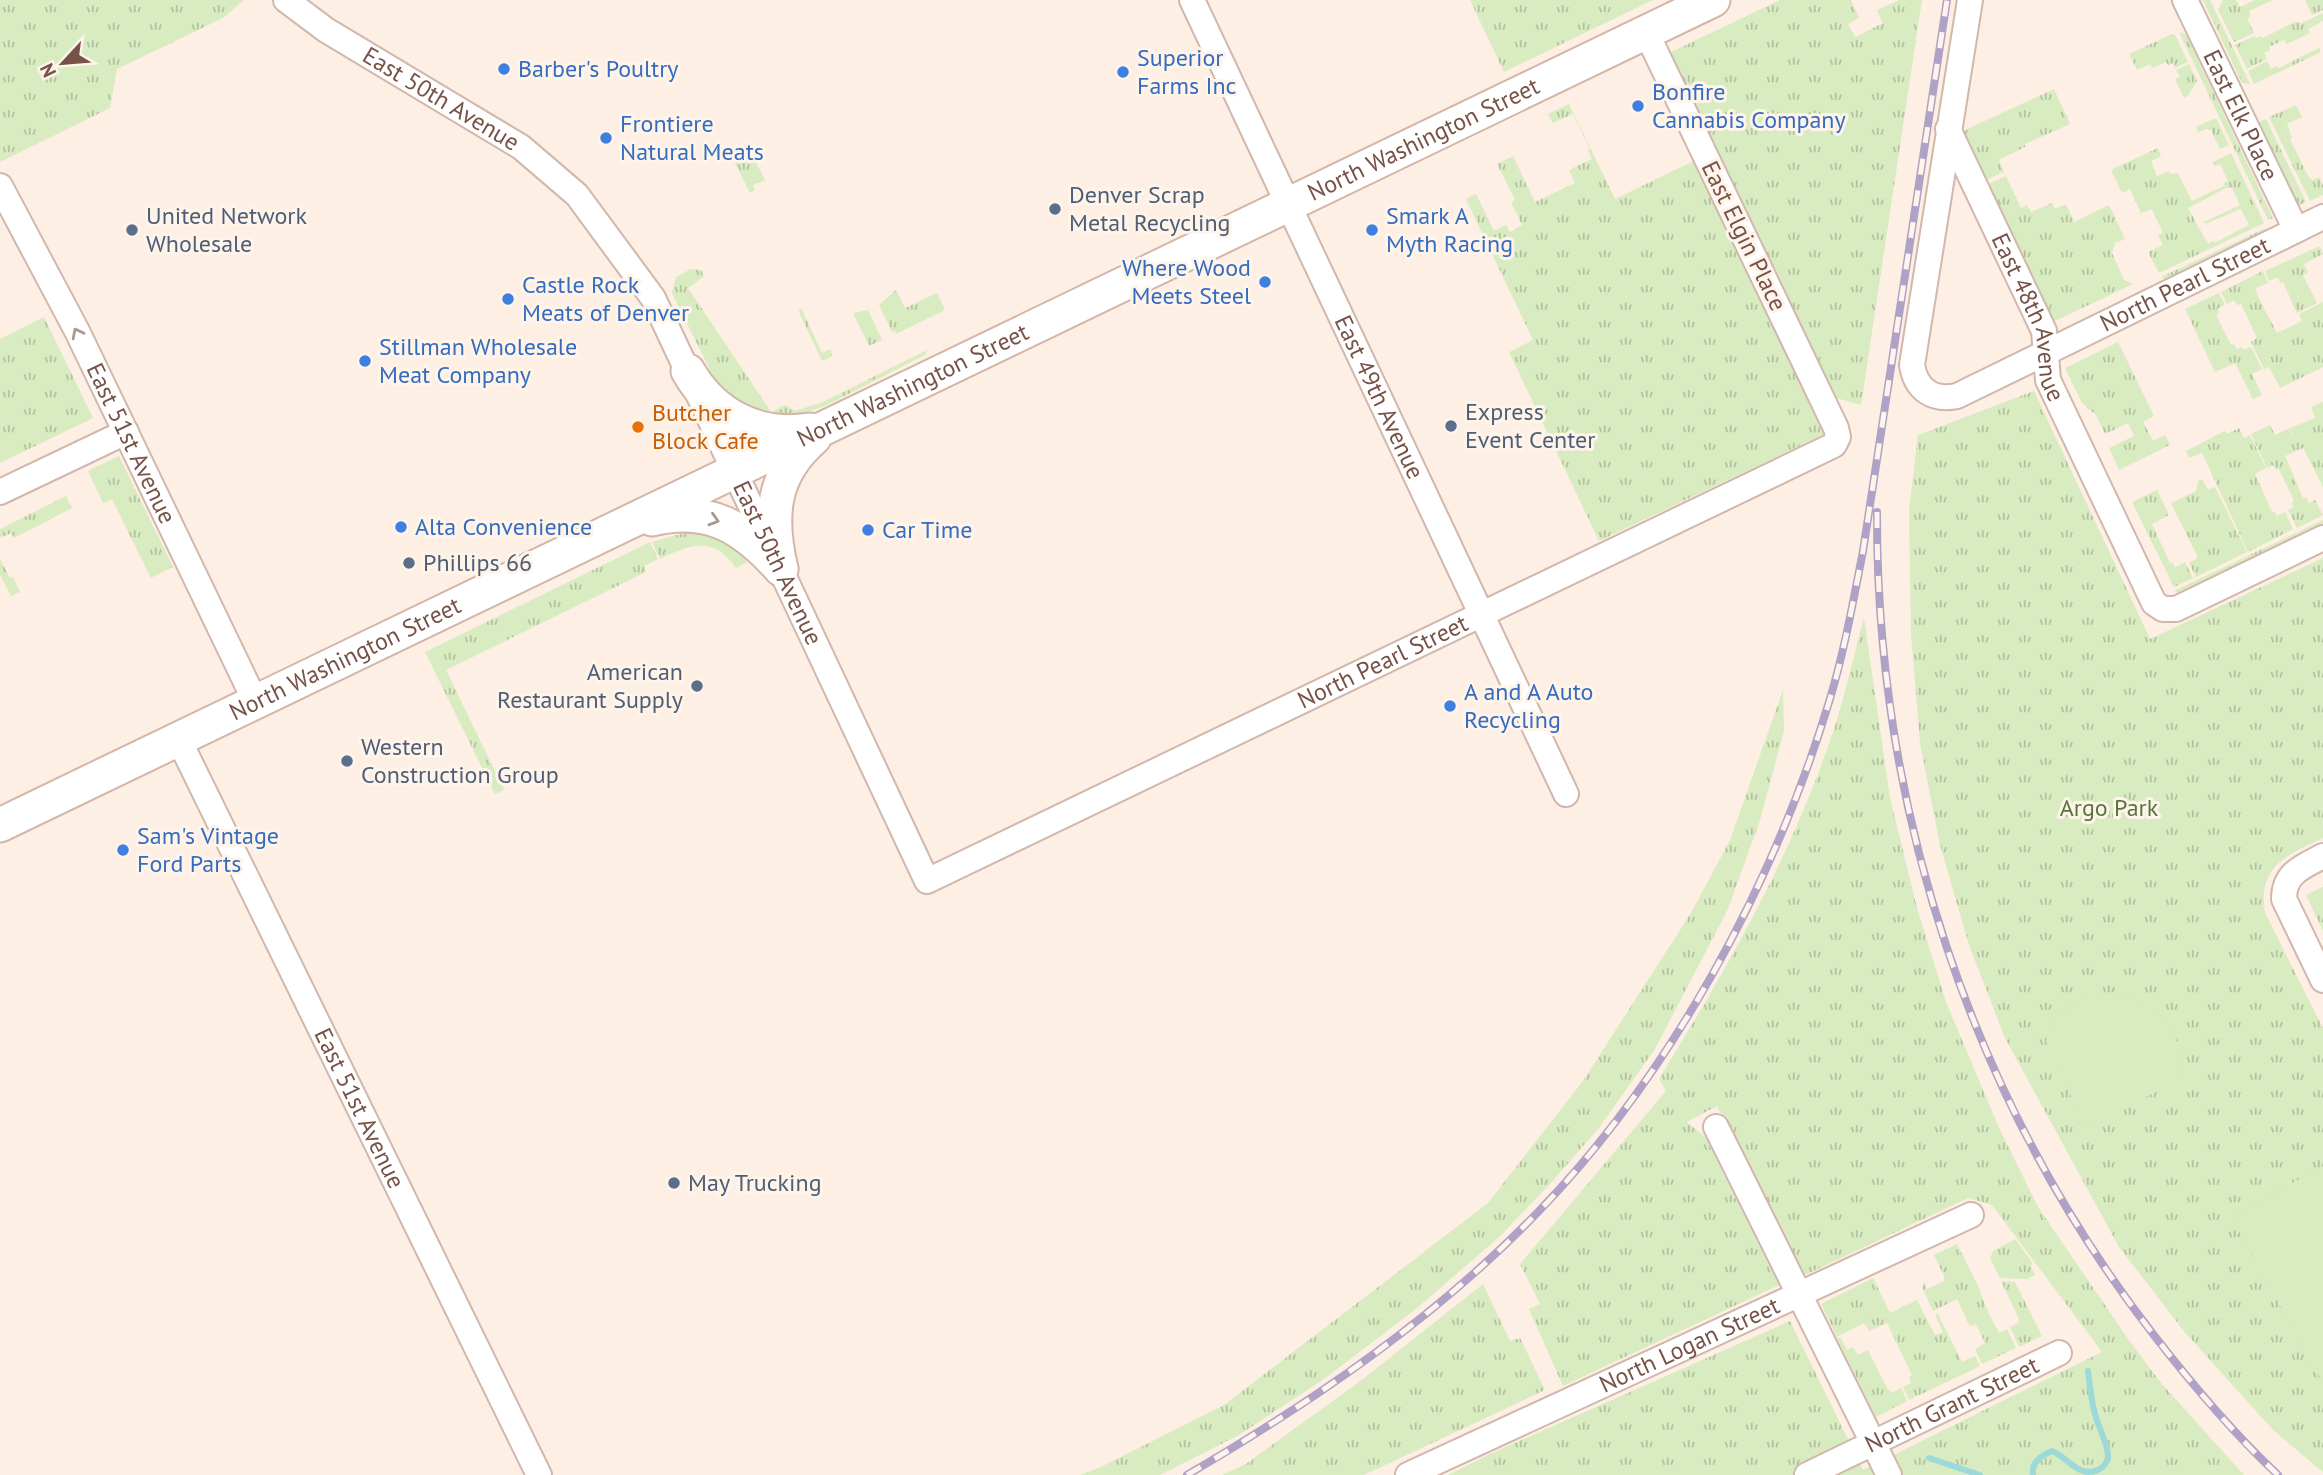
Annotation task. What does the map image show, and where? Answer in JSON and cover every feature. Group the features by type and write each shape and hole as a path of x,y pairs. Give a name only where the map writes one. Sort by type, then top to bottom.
{"main road":[{"name":"North Washington Street","path":"0,825 1713,0"},
{"path":"688,371 696,386 713,405 746,425 784,432 830,426"},
{"path":"781,569 773,529 779,489 798,454 830,426"},
{"path":"623,525 676,515 715,519 750,537 781,569"}],"street":[{"name":"East 50th Avenue","path":"286,0 326,30 521,147 577,195 653,298 927,881"},
{"name":"East 49th Avenue","path":"1192,0 1566,794"},
{"path":"1948,129 1970,0"},
{"name":"East Elk Place","path":"2185,0 2296,230"},
{"name":"East Elgin Place","path":"1646,32 1836,428 1837,441"},
{"name":"North Pearl Street","path":"1948,129 1912,365 1914,376 1926,393 1947,398 1957,396 2323,217"},
{"name":"East 48th Avenue","path":"1948,129 2044,331 2048,380 2152,600 2163,609 2176,609 2323,538"},
{"name":"East 51st Avenue","path":"0,186 126,432 256,703"},
{"path":"0,492 126,432"},
{"name":"North Pearl Street","path":"927,881 1830,448 1837,441"},
{"name":"East 51st Avenue","path":"179,740 539,1475"},
{"path":"2314,861 2296,870 2286,882 2284,894 2286,906 2323,980"},
{"path":"1716,1127 1889,1475"},
{"name":"North Logan Street","path":"1408,1475 1971,1215"},
{"name":"North Grant Street","path":"1807,1475 2059,1353"}],"green space":[{"path":"0,0 244,0 223,18 117,69 110,108 0,162"},
{"path":"1470,0 1653,0 1504,72"},
{"path":"1780,0 1851,0 1859,18 1848,24 1855,37 1883,23 1877,10 1899,0 1922,0 1861,405 1836,398 1667,54"},
{"path":"2203,0 2210,0 2250,84 2242,83"},
{"path":"2223,0 2236,0 2240,7 2255,0 2273,0 2249,11 2251,16 2247,19 2254,33 2234,42 2218,10"},
{"path":"2305,0 2323,0 2323,10 2312,15"},
{"path":"2323,13 2323,21 2308,29 2310,33 2287,44 2284,40 2269,47 2270,50 2264,53 2267,59 2247,69 2235,45 2255,36 2263,38 2295,22 2302,23"},
{"path":"2179,32 2186,34 2273,218 2268,220"},
{"path":"2175,35 2188,62 2175,68 2173,63 2168,65 2166,62 2152,68 2150,64 2137,70 2129,54"},
{"path":"2319,48 2321,52 2254,84 2248,71 2267,61 2271,69 2277,66 2279,68"},
{"path":"2189,64 2197,81 2184,98 2175,79 2180,77 2176,70"},
{"path":"2054,89 2070,124 2025,144 2025,147 1999,160 2004,172 1986,180 1963,131"},
{"path":"1569,104 1615,199 1698,159 1829,432 1599,541 1509,352 1533,340 1466,199 1476,194 1494,231 1506,225 1510,232 1522,225 1511,202 1515,200 1497,164 1513,156 1535,202 1575,183 1569,170 1592,159 1588,150 1590,149 1573,114 1553,123 1548,114"},
{"path":"2296,105 2302,117 2287,124 2292,138 2290,139 2308,176 2312,180 2319,177 2323,185 2323,195 2310,201 2269,117"},
{"path":"2216,118 2229,145 2220,149 2211,130 2198,133 2196,127"},
{"path":"2266,119 2306,202 2299,205 2259,122"},
{"path":"741,145 749,149 765,180 753,185 755,190 750,193 729,151"},
{"path":"2158,148 2161,156 2151,161 2157,176 2169,171 2170,174 2178,173 2192,201 2224,186 2223,183 2228,181 2220,164 2215,166 2213,162 2231,153 2264,223 2159,273 2148,252 2163,245 2158,235 2163,233 2152,209 2141,213 2130,189 2122,193 2111,170","holes":["2226,188 2232,188 2240,205 2204,222 2205,224 2241,209 2249,225 2208,244 2188,208"]},
{"path":"2006,176 2021,208 2027,205 2031,212 2052,203 2055,209 2066,204 2074,222 2109,205 2125,239 2115,243 2112,253 2124,280 2133,284 2053,322 1988,184"},
{"path":"2266,228 2267,231 2165,279 2161,277"},
{"path":"2320,246 2323,254 2304,264 2308,273 2303,275 2317,303 2297,313 2283,282 2280,283 2278,277 2269,281 2265,271"},
{"path":"691,269 701,270 704,276 688,288 771,412 785,405 795,411 823,402 927,350 925,355 825,406 791,417 756,417 717,384 672,293 676,277"},
{"path":"2263,271 2268,283 2256,288 2257,295 2277,333 2302,321 2299,314 2323,302 2323,367 2280,388 2269,367 2264,369 2251,342 2257,338 2241,304 2237,305 2234,300 2227,304 2221,292"},
{"path":"896,290 905,308 937,293 945,310 896,334 895,331 892,332 879,305"},
{"path":"2219,293 2225,305 2217,309 2219,313 2216,315 2231,345 2244,350 2251,347 2262,369 2252,374 2262,395 2253,399 2235,363 2215,372 2185,309"},
{"path":"801,308 822,353 830,349 833,356 822,361 798,310"},
{"path":"868,310 882,340 869,346 853,313"},
{"path":"44,317 93,418 0,463 0,339"},
{"path":"2118,342 2154,416 2143,422 2153,441 2165,435 2170,445 2119,470 2109,448 2134,436 2128,423 2105,434 2096,415 2082,403 2065,368"},
{"name":"Argo Park","path":"2034,391 2150,639 2323,558 2323,838 2298,850 2278,864 2270,873 2264,897 2265,913 2323,1028 2323,1472 2273,1430 2183,1330 2119,1247 2005,1038 1969,945 1940,845 1920,743 1911,634 1909,510 1918,435"},
{"path":"2323,402 2323,487 2303,448 2285,456 2303,498 2306,497 2309,503 2315,500 2323,515 2297,528 2288,510 2294,507 2294,501 2279,469 2276,470 2273,465 2267,468 2251,434 2270,425 2275,435 2289,428 2298,447 2290,428 2315,418 2311,407"},
{"path":"2239,428 2244,438 2250,435 2266,468 2255,474 2272,512 2277,516 2285,512 2293,529 2248,552 2202,453 2189,458 2186,451 2225,431 2227,434"},
{"path":"119,456 173,567 151,578 112,499 103,503 88,471"},
{"path":"2202,479 2208,490 2215,487 2247,552 2196,577 2189,563 2196,559 2197,555 2171,503 2196,491 2198,481"},
{"path":"2157,490 2169,515 2152,524 2170,563 2175,567 2185,562 2193,578 2174,587 2132,502"},
{"path":"66,496 72,508 14,538 11,533 0,538 0,529"},
{"path":"2323,520 2323,524 2179,593 2174,591"},
{"path":"687,532 721,539 735,548 747,562 736,568 719,551 701,546 682,549 660,559 652,542"},
{"path":"650,542 658,559 644,566 646,572 446,670 504,790 495,794 425,652"},
{"path":"0,559 20,592 11,596 0,575"},
{"path":"1864,618 1890,798 1917,908 1946,1002 1999,1128 2038,1207 2128,1339 2161,1383 2244,1475 1448,1475 1790,1321 1863,1470 2102,1352 1992,1205 1968,1198 1805,1275 1717,1106 1687,1122 1705,1137 1779,1285 1563,1386 1529,1309 1540,1304 1520,1264 1666,1091 1659,1079 1758,908 1800,819 1818,773 1835,726"},
{"path":"1783,690 1784,731 1760,820 1728,909 1655,1049 1598,1129 1549,1185 1498,1238 1416,1309 1324,1379 1239,1435 1160,1475 1080,1475 1224,1405 1488,1203 1583,1081 1691,913 1730,840"},
{"path":"2323,887 2323,931 2306,895"},
{"path":"2113,992 2144,1002 2165,1020 2178,1046 2184,1078 2092,1124 2082,1120 2046,1041 2055,1020 2071,1006 2091,997"},
{"path":"2323,1166 2323,1383 2231,1217"},
{"path":"2015,1239 2032,1262 2035,1275 2027,1279 2000,1278 1990,1258 1993,1251"},
{"path":"1957,1244 1999,1333 2007,1329 2016,1348 1982,1364 1975,1349 1985,1343 1976,1324 1970,1326 1957,1299 1933,1311 1922,1287 1924,1283 1927,1289 1944,1281 1934,1255"},
{"path":"1873,1278 1890,1313 1917,1300 1935,1335 1943,1332 1935,1315 1938,1314 1962,1362 1975,1356 1980,1366 1909,1400 1903,1387 1911,1383 1909,1377 1912,1375 1887,1323 1869,1331 1864,1323 1837,1337 1821,1304"},
{"path":"2001,1281 2015,1282 2042,1336 2019,1347 2010,1327 2018,1323 2019,1319"},
{"path":"1483,1284 1510,1341 1520,1338 1545,1390 1364,1475 1222,1475 1246,1464 1363,1379"},
{"path":"1840,1337 1847,1350 1853,1347 1858,1355 1868,1350 1887,1388 1892,1393 1901,1388 1907,1401 1876,1417 1837,1338"}],"waterway":[{"path":"2033,1475 2035,1463 2052,1451 2084,1471 2096,1471 2106,1462 2108,1451 2096,1419 2088,1371"},
{"path":"1929,1458 1980,1475"}],"railway":[{"path":"1187,1475 1281,1417 1372,1355 1459,1287 1539,1211 1587,1157 1674,1038 1748,907 1806,771 1829,702 1848,627 1863,551 1947,0"},
{"path":"1877,512 1881,623 1894,733 1916,841 1946,946 1985,1049 2033,1148 2089,1243 2182,1371 2228,1424 2278,1475"}],"place":[{"name":"Barber's Poultry","path":"504,69"},
{"name":"Superior Farms Inc","path":"1123,72"},
{"name":"Bonfire Cannabis Company","path":"1638,106"},
{"name":"Frontiere Natural Meats","path":"606,138"},
{"name":"Denver Scrap Metal Recycling","path":"1055,209"},
{"name":"United Network Wholesale","path":"132,230"},
{"name":"Smark A Myth Racing","path":"1372,230"},
{"name":"Where Wood Meets Steel","path":"1265,282"},
{"name":"Castle Rock Meats of Denver","path":"508,299"},
{"name":"Stillman Wholesale Meat Company","path":"365,361"},
{"name":"Express Event Center","path":"1451,426"},
{"name":"Butcher Block Cafe","path":"638,427"},
{"name":"Alta Convenience","path":"401,527"},
{"name":"Car Time","path":"868,530"},
{"name":"Phillips 66","path":"409,563"},
{"name":"American Restaurant Supply","path":"697,686"},
{"name":"A and A Auto Recycling","path":"1450,706"},
{"name":"Western Construction Group","path":"347,761"},
{"name":"Sam's Vintage Ford Parts","path":"123,850"},
{"name":"May Trucking","path":"674,1183"}]}
